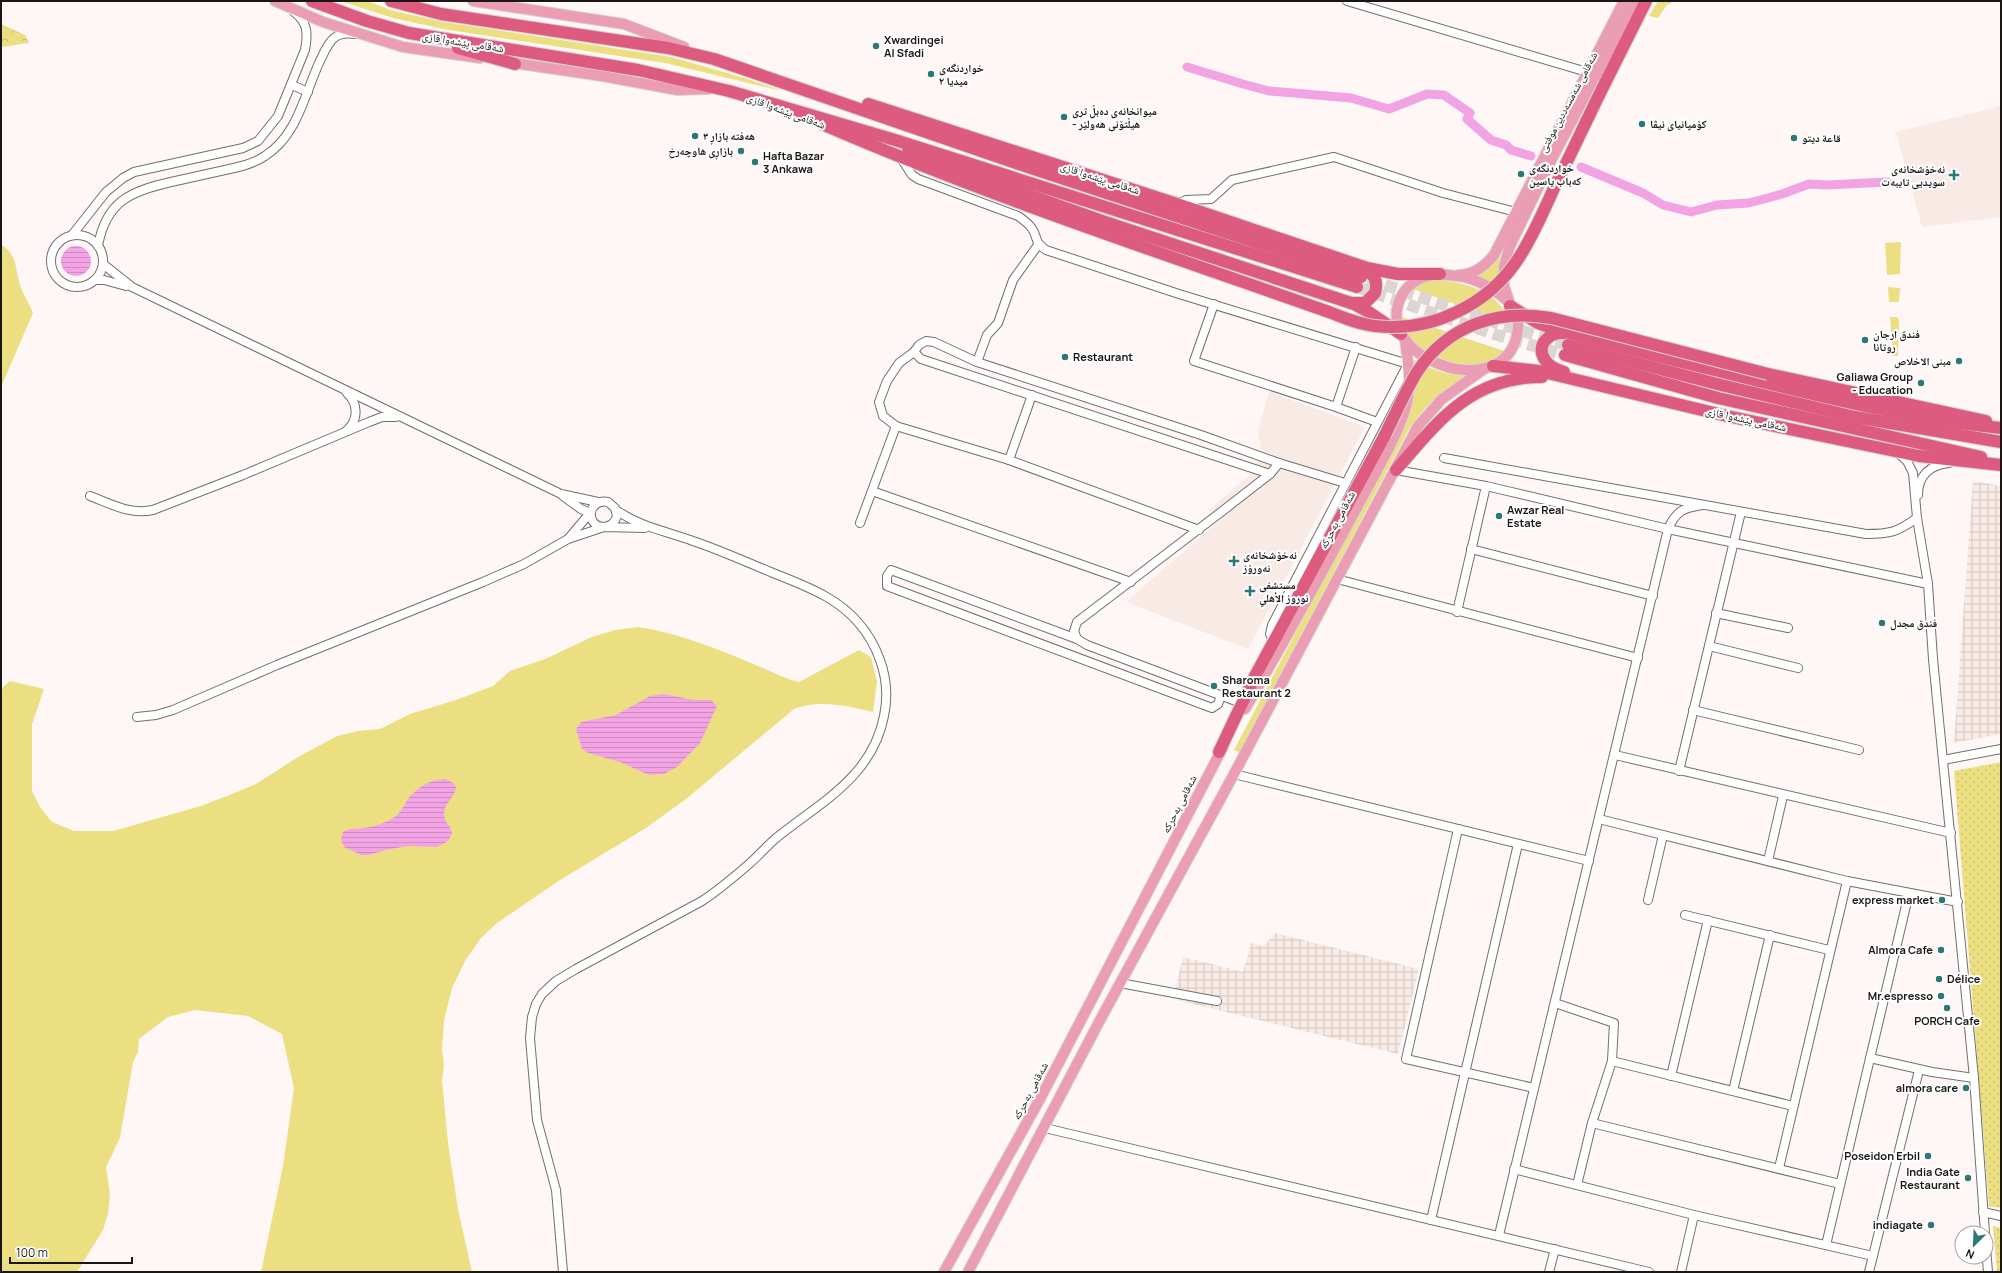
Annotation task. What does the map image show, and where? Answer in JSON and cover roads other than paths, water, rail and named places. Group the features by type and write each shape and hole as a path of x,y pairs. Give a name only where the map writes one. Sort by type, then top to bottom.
{"highway":[{"name":"شەقامی پێشەوا قازی","path":"312,1 367,21 409,33 535,60 638,70 732,92 822,117 1359,282 714,59 668,48 441,14 395,2"},
{"path":"817,122 901,158 1329,312 1374,326 1412,326 1451,315 1486,294 1512,268 1529,241 1646,1"},
{"path":"409,33 515,64"},
{"name":"شەقامی پێشەوا قازی","path":"760,75 812,87 885,109 1383,272 1398,274 1446,275"},
{"name":"شەقامی پێشەوا قازی","path":"732,92 1102,221 1346,302 1367,311 1403,337"},
{"path":"1346,302 1359,304 1367,302 1373,296 1376,288 1375,279 1370,272 1353,263"},
{"name":"شەقامی پێشەوا قازی","path":"1510,306 1538,323 1569,345 1718,398 2001,461"},
{"path":"1220,752 1241,703 1273,641 1417,373 1435,350 1467,327 1501,316 1525,314 1551,318 1768,374 1962,414 2001,425"},
{"path":"1569,345 1554,333 1549,336 1542,345 1543,356 1550,365 1586,381"},
{"name":"شەقامی پێشەوا قازی","path":"1569,345 1832,400 1966,425 2001,428"},
{"name":"شەقامی پێشەوا قازی","path":"1569,345 1721,385 1855,416 2001,442"},
{"name":"شەقامی پێشەوا قازی","path":"1489,367 1539,371 1607,386 1727,416 1892,450 1961,462 2001,465"},
{"path":"1396,470 1445,415 1464,399 1486,388 1511,380 1536,377 1607,386"}],"main road":[{"path":"274,1 323,22 418,50 515,64 535,60"},
{"path":"473,1 624,24 714,59"},
{"name":"شەقامی شەمسەددین موفتی","path":"1446,275 1465,275 1487,263 1494,255 1624,1"},
{"name":"شەقامی شەمسەددین موفتی","path":"1510,306 1504,286 1504,267 1509,248 1553,157 1635,1"},
{"name":"شەقامی پێشەوا قازی","path":"1446,275 1465,277 1485,285 1496,291 1510,306 1516,312 1518,318 1516,337 1507,356 1489,367 1465,370 1445,366 1428,359 1403,337 1396,315 1399,302 1404,292 1422,278 1446,275"},
{"name":"شەقامی بەحرکە","path":"944,1272 1041,1097 1220,752 1322,573 1370,484 1403,416 1408,398 1408,364 1403,337"},
{"path":"968,1272 1120,983 1234,774 1418,426 1442,399 1489,367"}],"street":[{"path":"72,235 88,238 98,246 103,256 101,272 89,285 80,288 63,284 56,277 50,260 52,251 57,244 72,235 106,192 123,178 134,172 243,148 258,141 278,116 292,85 307,41 306,27 301,18 295,12 274,1"},
{"path":"1346,1 1587,72"},
{"path":"98,246 103,223 107,216 113,208 135,192 152,186 252,163 280,145 288,134 308,92 322,55 334,38 348,33 364,35"},
{"path":"292,85 308,92"},
{"path":"1178,204 1186,200 1211,198 1232,180 1334,157 1443,192 1516,212"},
{"path":"901,158 912,175 918,179 1018,216 1027,222 1034,230 1038,244 1046,250 1408,364 1272,625 1270,634 1273,641"},
{"path":"977,362 987,335 998,323 1013,280 1038,244"},
{"path":"103,264 132,288"},
{"path":"95,280 104,280 132,288 561,494 581,509 590,513 595,524 604,527 650,528"},
{"path":"1214,304 1194,361 1336,407 1377,422"},
{"path":"1199,530 1009,460 896,426 883,416 879,402 887,381 899,363 914,352 919,345 926,341 977,362 1201,435 1279,463 1345,483"},
{"path":"1336,407 1356,347"},
{"path":"914,352 921,358 1270,474"},
{"path":"338,387 351,397 356,412 352,425 342,434"},
{"path":"1009,460 1032,395"},
{"path":"90,496 128,510 145,512 382,417 389,416 408,420"},
{"path":"860,523 896,426"},
{"path":"1892,450 1904,456 1913,473 1917,518 1928,584 1933,659 1958,902 1974,1078 1984,1225"},
{"path":"1444,458 1866,534 1885,534 1901,529 1917,518"},
{"path":"1917,518 1918,491 1924,474 1932,466 1961,462"},
{"path":"1077,639 1074,631 1078,622 1270,474 1279,463"},
{"path":"1396,470 1486,486 1668,529 1928,584"},
{"path":"1457,612 1486,486"},
{"path":"872,491 1131,582"},
{"path":"561,494 598,502 611,503 616,510 650,528 713,548 806,587 839,604 858,622 874,644 885,679 886,704 882,727 873,750 859,770 838,791 774,840 718,890 702,901 556,981 542,994 536,1004 532,1017 530,1038 533,1091 537,1120 556,1190 563,1272"},
{"path":"568,539 590,513 593,506 598,502"},
{"path":"1499,1235 1668,529 1673,518 1679,512 1688,508 1702,505"},
{"path":"137,716 156,715 173,710 277,665 484,582 524,564 568,539 611,525 615,521 616,510"},
{"path":"1679,770 1732,543 1741,512"},
{"path":"1471,549 1653,596"},
{"path":"1221,696 1218,704 1212,708 887,586 887,576 891,570 1077,639 1087,645 1241,703"},
{"path":"1336,579 1457,612 1638,658"},
{"path":"1716,613 1788,628"},
{"path":"1709,646 1798,668"},
{"path":"1693,710 1859,750"},
{"path":"1943,760 2001,749"},
{"path":"1614,756 1679,770 1783,796 1951,833"},
{"path":"1234,774 1589,861"},
{"path":"1768,861 1783,796"},
{"path":"1599,819 1847,881 1958,902"},
{"path":"1458,829 1406,1059 1465,1074 1534,1088"},
{"path":"1648,900 1663,835"},
{"path":"1431,1220 1518,844"},
{"path":"1779,1168 1829,950 1847,881"},
{"path":"1826,1245 1909,893"},
{"path":"1686,915 1829,950"},
{"path":"1671,1076 1708,920"},
{"path":"1733,1091 1770,935"},
{"path":"1120,983 1217,1001"},
{"path":"1554,1003 1614,1022 1612,1061 1592,1123 1577,1185"},
{"path":"1870,1058 1919,1070 1974,1078"},
{"path":"1612,1061 1793,1106"},
{"path":"1869,1272 1919,1070"},
{"path":"1592,1123 1840,1184"},
{"path":"1045,1128 1499,1235 1649,1272"},
{"path":"1514,1169 1694,1215 1873,1256"},
{"path":"1983,1212 2001,1216"},
{"path":"1681,1272 1694,1215"},
{"path":"1549,1272 1555,1249"}],"waterway":[{"path":"1187,67 1269,91 1351,98 1389,109 1427,94 1444,95 1470,113 1467,119 1491,140 1506,145 1511,150 1531,156"},
{"path":"1581,167 1643,193 1663,205 1691,212 1717,205 1749,203 1782,194 1809,184 1827,185 1887,182"}],"tunnel":[{"path":"1368,279 1497,323 1568,345"},
{"path":"1357,287 1494,334 1565,355"}],"place":[{"name":"Xwardingei Al Sfadi","path":"876,46"},
{"name":"خواردنگەی میدیا ٢","path":"931,74"},
{"name":"میوانخانەی دەبڵ تری - هیڵتۆنی هەولێر","path":"1064,117"},
{"name":"کۆمپانیای نیڤا","path":"1642,124"},
{"name":"هەفتە بازاڕ ٣","path":"695,136"},
{"name":"قاعة ديتو","path":"1794,138"},
{"name":"بازاڕی هاوچەرخ","path":"741,151"},
{"name":"Hafta Bazar 3 Ankawa","path":"755,162"},
{"name":"خواردنگەی کەباب یاسین","path":"1521,174"},
{"name":"نەخۆشخانەی سویدیی تایبەت","path":"1954,175"},
{"name":"فندق ارجان روتانا","path":"1865,340"},
{"name":"Restaurant","path":"1065,357"},
{"name":"مبنى الاخلاص","path":"1959,361"},
{"name":"Galiawa Group - Education","path":"1921,383"},
{"name":"Awzar Real Estate","path":"1499,516"},
{"name":"نەخۆشخانەی نەورۆز","path":"1234,561"},
{"name":"مستشفى نوروز الأهلي","path":"1250,591"},
{"name":"فندق مجدل","path":"1882,623"},
{"name":"Sharoma Restaurant 2","path":"1214,686"},
{"name":"express market","path":"1942,900"},
{"name":"Almora Cafe","path":"1941,950"},
{"name":"Délice","path":"1939,979"},
{"name":"Mr.espresso","path":"1941,996"},
{"name":"PORCH Cafe","path":"1947,1008"},
{"name":"almora care","path":"1966,1088"},
{"name":"Poseidon Erbil","path":"1928,1156"},
{"name":"India Gate Restaurant","path":"1968,1178"},
{"name":"indiagate","path":"1931,1225"}]}
